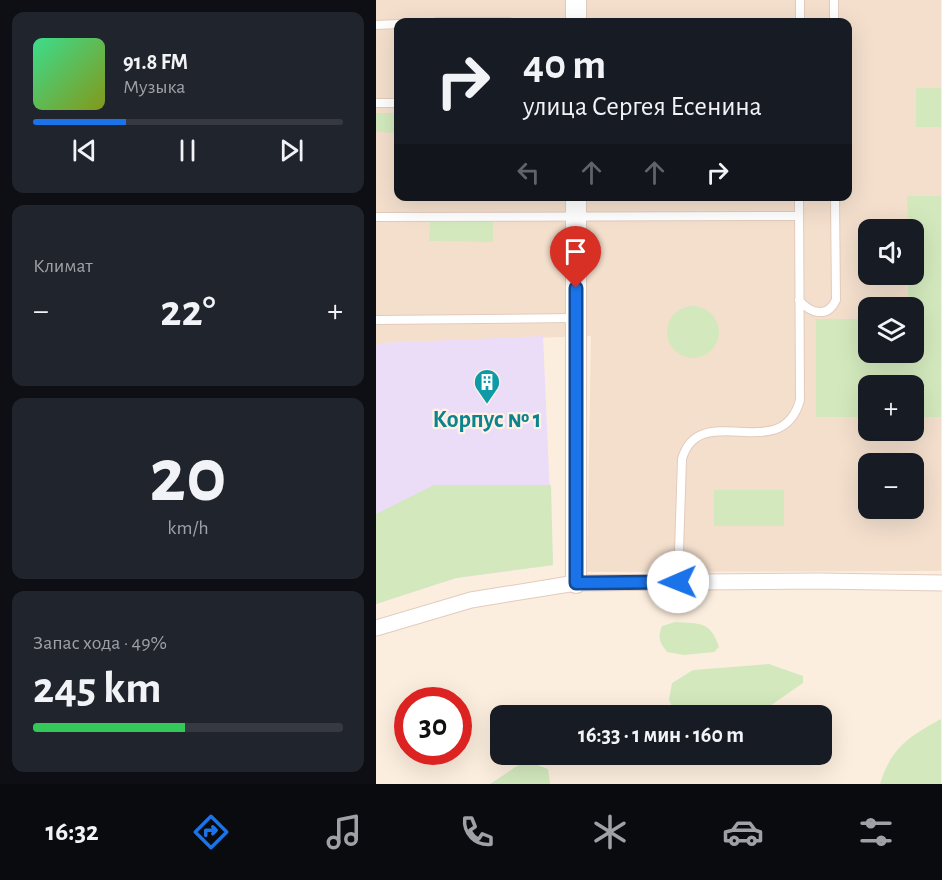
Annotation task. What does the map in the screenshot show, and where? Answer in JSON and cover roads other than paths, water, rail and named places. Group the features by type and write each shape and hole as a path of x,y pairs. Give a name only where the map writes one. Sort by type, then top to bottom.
{"street":[{"path":"576,0 576,18"},
{"path":"576,201 576,583"},
{"path":"376,628 471,600 576,583 942,584"}],"lane":[{"path":"800,0 800,18"},
{"path":"834,0 834,18"},
{"path":"376,25 394,24"},
{"path":"376,103 394,103"},
{"path":"678,582 682,459 686,447 694,437 708,432 781,429 791,422 800,400 799,201"},
{"path":"799,300 807,309 821,313 827,311 836,300 835,201"},
{"path":"376,217 799,216"},
{"path":"376,320 576,318"}],"place":[{"name":"Корпус № 1","path":"487,405"}]}
